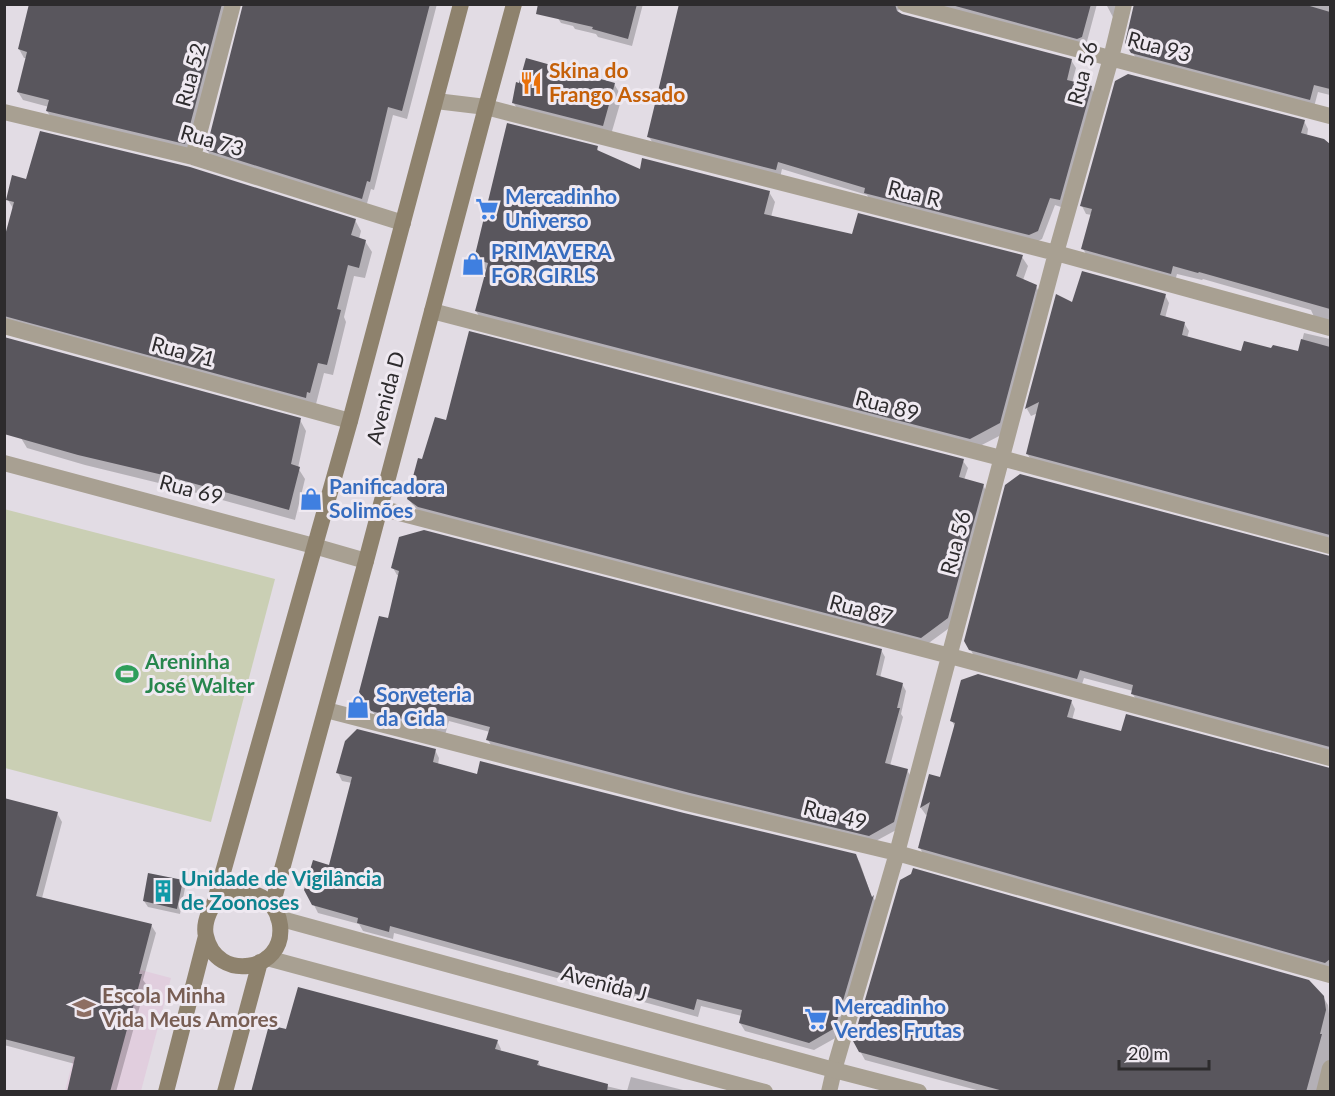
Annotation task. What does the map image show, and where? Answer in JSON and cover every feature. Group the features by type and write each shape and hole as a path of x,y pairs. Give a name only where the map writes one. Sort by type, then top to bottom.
{"main road":[{"name":"Avenida D","path":"214,904 350,421 461,4"},
{"name":"Avenida D","path":"275,912 326,710 514,4"},
{"path":"242,891 256,893 267,900 275,912 280,924 280,938 274,950 263,960 252,966 238,967 225,962 213,953 207,941 206,920 214,904 229,894 242,891"},
{"path":"166,1092 206,936"},
{"path":"225,1092 263,960"}],"street":[{"name":"Rua 52","path":"193,158 233,4"},
{"name":"Rua 93","path":"905,4 1330,116"},
{"name":"Rua 56","path":"829,1092 897,853 1124,4"},
{"name":"Rua R","path":"436,101 486,107 1056,253 1330,328"},
{"name":"Rua 73","path":"4,112 193,158 403,223"},
{"name":"Rua 89","path":"432,311 1001,458 1330,546"},
{"name":"Rua 71","path":"4,326 350,421"},
{"name":"Rua 69","path":"4,463 366,561"},
{"name":"Rua 87","path":"380,508 950,656 1330,758"},
{"name":"Rua 49","path":"326,710 897,853 1330,975"},
{"name":"Avenida J","path":"275,912 919,1092"},
{"path":"263,960 765,1092"},
{"path":"1324,1092 1330,1068"}],"shaded area":[{"name":"Escola Minha Vida Meus Amores","path":"4,934 171,978 141,1091 65,1091 74,1056"}],"green space":[{"name":"Areninha José Walter","path":"4,509 275,579 211,822 5,768"}],"building":[{"path":"29,4 222,4 185,144 46,111 49,100 17,92 27,52 18,49"},
{"path":"243,4 430,4 402,111 388,107 370,182 367,181 362,199 206,150"},
{"path":"538,4 637,4 628,39 592,29 593,27 536,14"},
{"path":"679,4 895,4 897,11 902,14 1072,59 1067,80 1092,86 1060,200 1050,198 1038,231 1029,235 864,193 865,188 778,162 776,170 647,137"},
{"path":"948,4 1091,4 1082,37 1077,39"},
{"path":"1134,4 1303,4 1330,12 1330,89 1314,85 1310,100 1131,53 1125,43"},
{"path":"526,58 615,83 603,126 512,103 516,82 519,83"},
{"path":"1128,74 1305,120 1301,133 1324,139 1330,144 1330,309 1199,272 1173,266 1171,274 1081,249 1092,209 1080,206 1115,81"},
{"path":"507,123 598,146 597,150 640,169 642,158 770,191 764,214 852,234 858,213 1023,255 1016,276 1037,285 1000,423 970,439 475,311 488,263 474,259"},
{"path":"40,131 190,167 356,219 351,235 366,240 359,268 348,265 337,309 341,310 327,365 318,363 310,393 307,392 306,398 4,316 4,239 14,202 6,200 12,175 26,179"},
{"path":"1082,271 1166,294 1160,315 1185,322 1182,335 1241,351 1244,341 1271,348 1273,345 1298,351 1301,339 1330,347 1330,535 1026,454 1039,402 1025,409 1056,294 1072,302"},
{"path":"469,331 964,459 959,477 984,484 948,618 921,638 418,507 407,499 418,458 422,459 435,417 446,420"},
{"path":"4,337 301,418 291,464 300,467 289,510 4,434"},
{"path":"1020,474 1330,556 1330,747 1131,694 1133,685 1080,670 1077,679 969,650 964,641 1005,485"},
{"path":"424,530 882,649 876,675 903,683 897,708 900,708 885,763 908,769 894,822 869,836 690,793 486,740 490,727 445,715 441,729 371,711 359,692 379,616 388,618 399,571 391,568 399,537"},
{"path":"978,674 1072,700 1067,717 1121,731 1126,714 1330,768 1330,959 1325,963 918,848 930,802 920,808 929,774 940,777 955,723 950,721 961,680"},
{"path":"357,729 436,749 433,762 477,774 480,761 856,854 872,897 874,895 835,1028 809,1043 739,1023 742,1010 697,999 694,1010 390,926 389,932 357,923 358,918 312,905 304,890 313,860 329,865 352,777 336,773 345,741"},
{"path":"4,798 58,812 36,896 152,924 139,974 142,974 110,1092 67,1092 75,1057 4,1039"},
{"path":"913,868 1309,980 1324,996 1326,1010 1320,1034 1322,1034 1306,1092 1007,1092 859,1052 853,1041 900,880 911,874"},
{"name":"Unidade de Vigilância de Zoonoses","path":"148,873 183,880 177,909 143,901"},
{"path":"298,987 498,1040 495,1049 539,1061 537,1065 608,1084 607,1092 251,1092 269,1025 286,1029"}],"place":[{"name":"Skina do Frango Assado","path":"531,83"},
{"name":"Mercadinho Universo","path":"487,209"},
{"name":"PRIMAVERA FOR GIRLS","path":"473,264"},
{"name":"Panificadora Solimões","path":"311,499"},
{"name":"Areninha José Walter","path":"127,674"},
{"name":"Sorveteria da Cida","path":"358,707"},
{"name":"Unidade de Vigilância de Zoonoses","path":"163,891"},
{"name":"Escola Minha Vida Meus Amores","path":"84,1008"},
{"name":"Mercadinho Verdes Frutas","path":"816,1019"}]}
